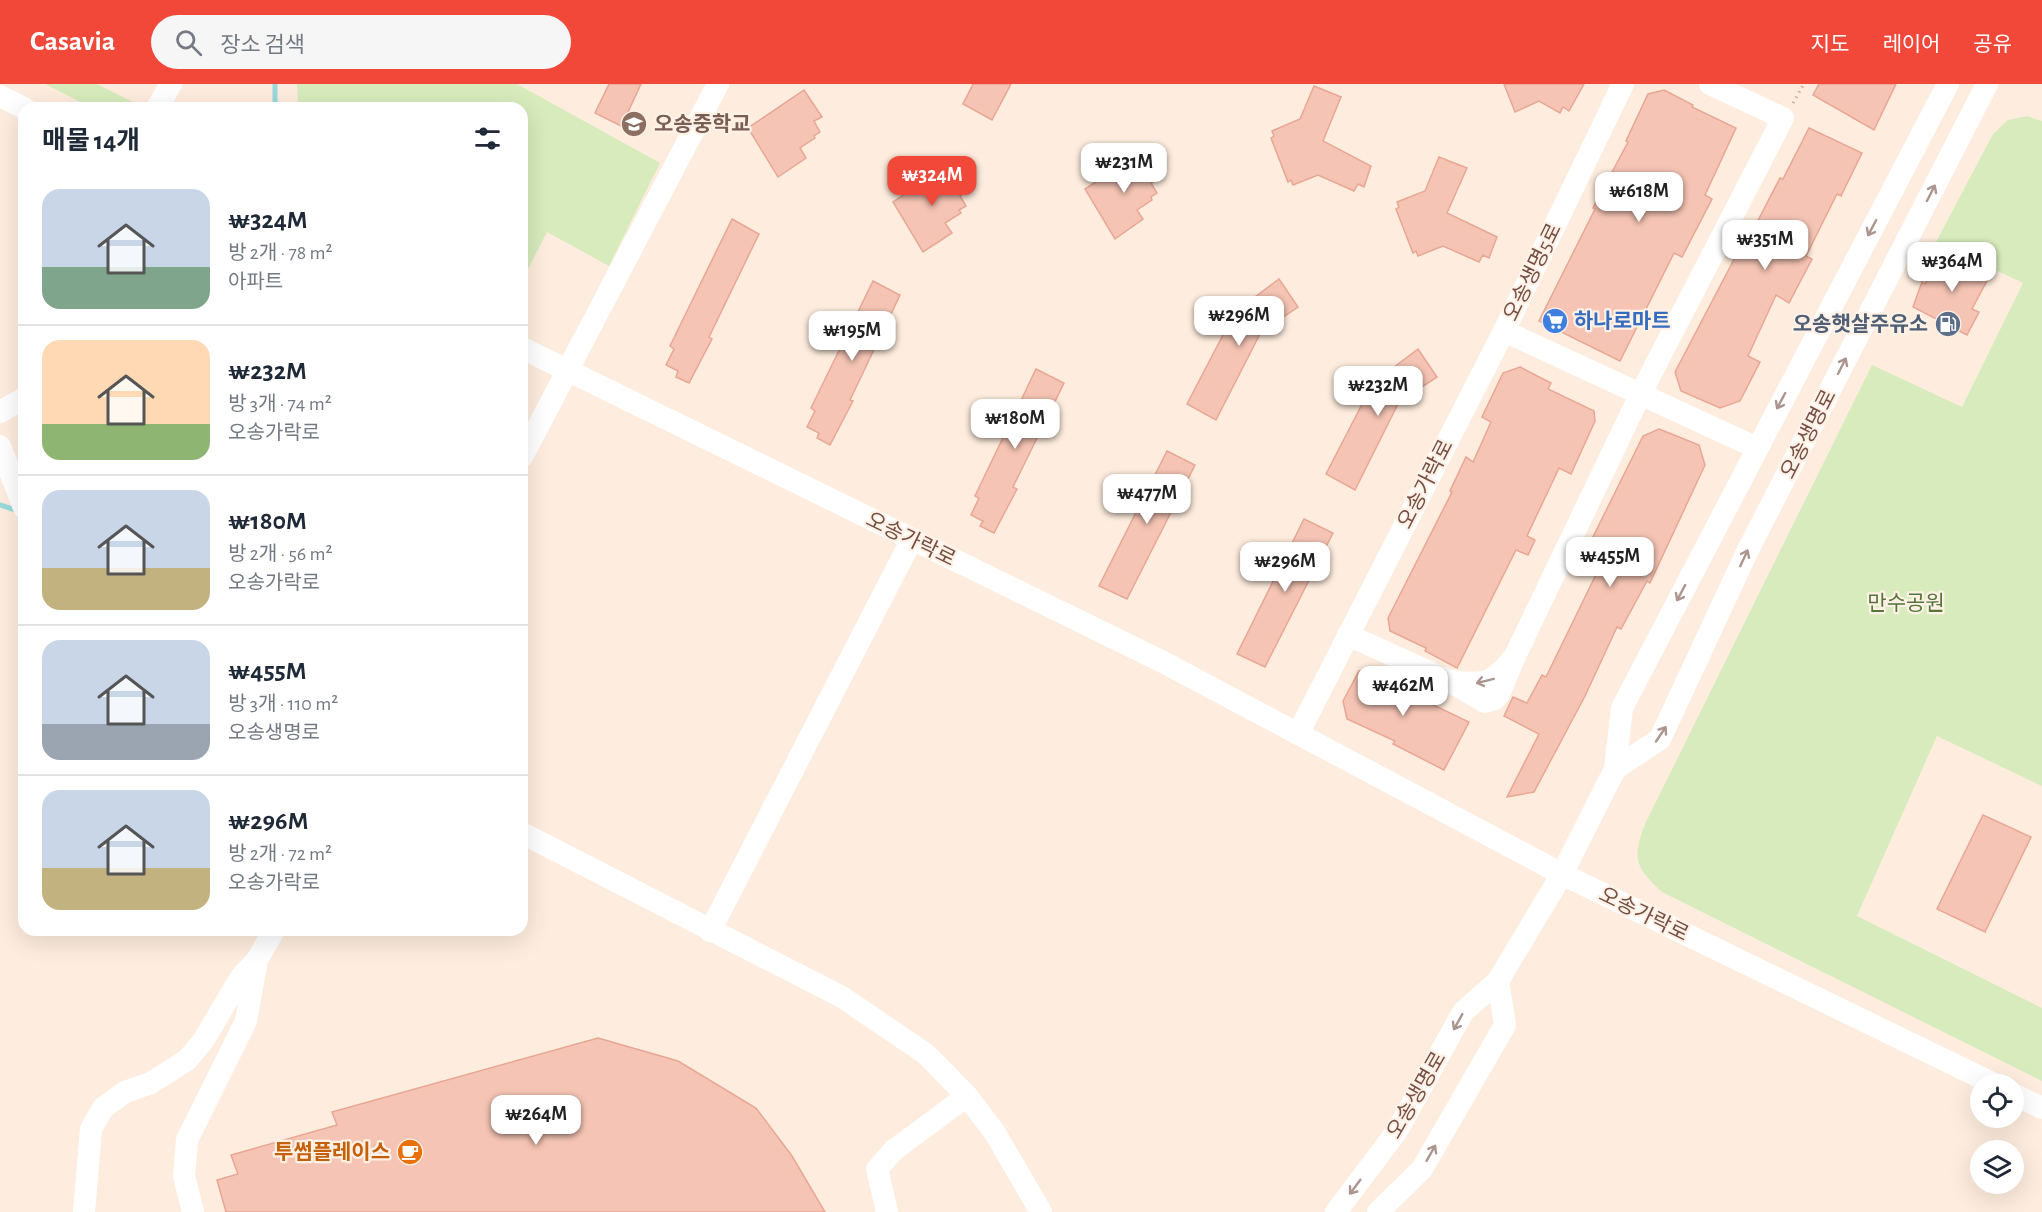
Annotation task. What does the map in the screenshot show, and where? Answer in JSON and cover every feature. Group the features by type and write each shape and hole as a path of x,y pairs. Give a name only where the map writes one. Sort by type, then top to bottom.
{"street":[{"path":"160,102 171,84"},
{"path":"528,446 718,84"},
{"name":"오송생명5로","path":"1504,331 1623,84"},
{"path":"1348,635 1447,680 1485,702 1499,694 1640,395 1783,118 1710,84"},
{"name":"오송생명로","path":"1336,1212 1397,1131 1463,1012 1498,981 1562,874 1615,770 1622,708 1948,84"},
{"name":"오송생명로","path":"1615,770 1660,739 1747,552 1987,84"},
{"path":"0,96 18,106"},
{"path":"0,105 18,108"},
{"name":"오송가락로","path":"1298,734 1504,331"},
{"name":"오송생명로","path":"1504,331 1757,448"},
{"name":"오송가락로","path":"528,351 1163,662 1562,874 1973,1074"},
{"path":"0,412 18,402"},
{"path":"0,446 18,489"},
{"path":"710,931 912,539"},
{"path":"528,836 842,998 927,1054 967,1096 994,1133 1041,1212"},
{"path":"84,1212 91,1129 103,1108 125,1092 151,1083 187,1060 203,1041 241,977 257,960 271,936"},
{"path":"193,1212 184,1176 187,1140 246,1021 257,960"},
{"name":"오송생명로","path":"1378,1212 1422,1169 1505,1025 1498,981"},
{"path":"887,1212 877,1169 894,1150 967,1096"},
{"path":"2024,1099 2042,1108"}],"green space":[{"path":"45,84 97,84 133,102 80,102"},
{"path":"297,84 517,84 660,163 609,266 547,232 528,269 528,102 298,102"},
{"name":"만수공원","path":"2027,116 2042,121 2042,786 1937,736 1857,916 2042,1008 2042,1081 1662,892 1646,876 1638,862 1638,846 1645,824 1872,365 1962,407 2023,283 1936,242 1993,134 2008,120"}],"building":[{"path":"609,84 641,84 628,112 636,116 629,130 595,113"},
{"path":"973,84 1011,84 992,120 963,104"},
{"path":"1504,84 1584,84 1569,111 1563,107 1560,113 1539,101 1515,112"},
{"path":"1819,84 1896,84 1874,130 1813,95"},
{"path":"1314,86 1341,97 1323,141 1371,166 1364,187 1358,184 1354,191 1318,175 1293,185 1291,180 1288,182 1271,138 1274,136 1272,131 1300,119"},
{"path":"804,90 822,117 814,121 820,132 800,148 806,158 778,177 748,128"},
{"path":"1664,90 1693,105 1692,107 1736,128 1705,195 1712,199 1682,257 1674,253 1620,361 1539,321 1595,209 1593,208 1628,142 1626,141 1648,94"},
{"path":"1809,128 1862,153 1841,196 1837,194 1806,256 1812,259 1789,303 1776,295 1748,356 1760,362 1740,401 1720,408 1681,391 1675,372 1750,229 1753,230 1780,178 1783,179"},
{"path":"1141,152 1159,178 1151,183 1157,193 1151,197 1152,200 1137,210 1143,219 1115,239 1085,189"},
{"path":"1439,157 1467,168 1447,213 1497,237 1489,258 1483,255 1479,262 1443,246 1418,256 1416,251 1413,253 1396,209 1399,207 1397,202 1425,191"},
{"path":"950,164 967,191 960,196 966,206 959,210 961,213 945,223 952,233 923,252 893,202"},
{"path":"732,219 759,234 709,337 712,339 689,383 676,377 678,371 666,365 674,349 670,346"},
{"path":"1942,252 1989,277 1972,309 1979,312 1967,335 1913,307 1922,282 1925,284"},
{"path":"1279,279 1298,307 1261,332 1216,420 1187,404 1235,312"},
{"path":"873,281 900,295 850,400 853,401 830,445 817,438 819,433 807,427 815,411 811,408"},
{"path":"1418,349 1437,377 1399,402 1355,490 1326,474 1373,383"},
{"path":"1520,367 1551,383 1548,389 1594,411 1595,421 1571,474 1559,468 1527,536 1535,540 1528,555 1516,550 1457,668 1425,651 1426,648 1390,631 1388,618 1452,492 1450,491 1466,457 1473,462 1491,422 1482,417 1503,373"},
{"path":"1036,369 1064,383 1013,487 1017,489 994,533 980,526 983,521 971,515 979,498 975,496"},
{"path":"1659,429 1699,445 1705,465 1650,583 1647,581 1621,629 1617,627 1585,696 1534,792 1507,797 1539,734 1504,716 1513,697 1527,703 1542,675 1546,677 1604,558 1587,549 1643,436"},
{"path":"1167,451 1195,465 1127,599 1099,586"},
{"path":"1304,519 1333,533 1265,667 1237,654"},
{"path":"1375,668 1406,682 1402,690 1469,722 1444,770 1393,744 1395,741 1347,719 1343,701 1359,671"},
{"path":"1983,815 2031,837 1985,932 1937,909"},
{"path":"598,1038 678,1061 756,1108 792,1156 825,1212 226,1212 217,1180 238,1174 231,1155 337,1125 332,1112"}],"waterway":[{"path":"275,84 275,102"},
{"path":"0,505 18,511"}],"place":[{"name":"오송중학교","path":"634,124"},
{"name":"하나로마트","path":"1555,321"},
{"name":"오송햇살주유소","path":"1948,324"},
{"name":"투썸플레이스","path":"410,1152"}]}
